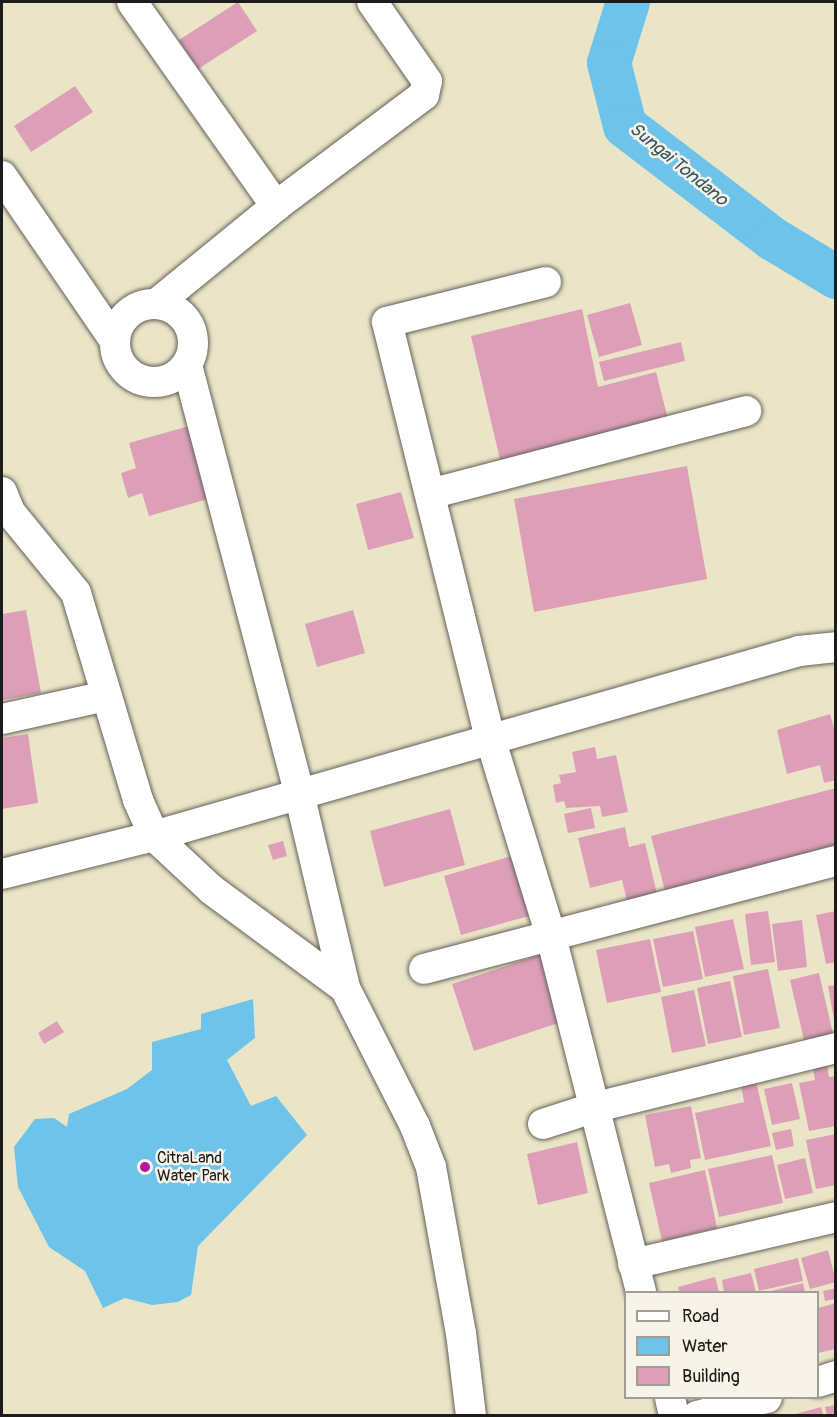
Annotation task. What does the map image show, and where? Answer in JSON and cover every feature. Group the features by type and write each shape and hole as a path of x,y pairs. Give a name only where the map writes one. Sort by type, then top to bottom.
{"street":[{"path":"132,2 276,206"},
{"path":"156,304 276,206 421,99 428,88 428,81 372,2"},
{"path":"2,176 115,341 120,365 141,381 167,381 187,365 192,353 190,326 181,315 156,304 141,306 128,314 118,326 115,341"},
{"path":"546,282 387,322 491,741 551,936 596,1107 640,1291"},
{"path":"187,365 299,793 345,988 415,1126 431,1167 461,1333 471,1416"},
{"path":"430,494 746,411"},
{"path":"4,506 76,593 106,696 154,836 212,890 345,988"},
{"path":"2,874 154,836 798,651 836,647"},
{"path":"2,719 106,696"},
{"path":"424,969 836,861"},
{"path":"543,1124 596,1107 836,1048"},
{"path":"633,1264 836,1217"},
{"path":"819,1382 836,1376"},
{"path":"669,1399 674,1416"},
{"path":"697,1416 763,1399"}],"water":[{"name":"CitraLand Water Park","path":"253,999 255,1038 227,1060 251,1106 276,1096 307,1135 198,1246 191,1295 178,1302 152,1305 125,1298 103,1308 85,1271 49,1247 18,1187 14,1147 35,1119 54,1118 67,1127 69,1114 127,1089 152,1070 152,1042 201,1029 201,1014"}],"building":[{"path":"238,2 257,31 198,69 179,40"},
{"path":"75,86 93,112 31,152 14,126"},
{"path":"630,303 642,345 599,357 587,315"},
{"path":"582,309 598,387 656,372 670,427 502,468 471,336"},
{"path":"681,342 685,361 604,381 599,362"},
{"path":"189,426 208,499 149,516 142,493 128,498 121,473 136,468 129,443"},
{"path":"687,466 707,579 534,612 514,499"},
{"path":"401,492 414,538 368,550 356,504"},
{"path":"26,610 41,693 2,700 2,614"},
{"path":"353,610 365,653 317,667 305,624"},
{"path":"830,714 836,735 836,780 824,783 820,765 787,774 777,730"},
{"path":"28,734 38,803 2,809 2,738"},
{"path":"595,747 597,759 616,755 628,812 602,817 600,806 566,808 564,801 556,803 553,785 561,783 559,775 576,772 572,752"},
{"path":"836,788 836,850 666,895 651,836"},
{"path":"591,808 595,828 568,833 564,814"},
{"path":"450,809 465,865 384,887 370,831"},
{"path":"625,827 629,847 645,843 658,898 628,905 622,880 590,888 578,838"},
{"path":"283,841 287,856 273,860 268,845"},
{"path":"512,856 529,916 461,935 444,876"},
{"path":"768,911 775,962 751,965 745,914"},
{"path":"836,911 836,962 826,964 816,915"},
{"path":"733,919 744,969 705,977 695,927"},
{"path":"802,920 807,967 778,971 772,924"},
{"path":"693,931 703,979 663,987 653,939"},
{"path":"650,939 661,992 607,1003 596,950"},
{"path":"542,954 564,1021 474,1051 452,984"},
{"path":"768,969 780,1028 744,1035 733,976"},
{"path":"819,973 833,1034 804,1040 790,980"},
{"path":"730,981 742,1037 708,1044 697,988"},
{"path":"836,985 836,1020 834,1020 828,986"},
{"path":"694,990 706,1046 672,1053 661,997"},
{"path":"57,1021 64,1032 44,1044 38,1033"},
{"path":"826,1059 829,1077 836,1076 836,1126 809,1131 799,1083 815,1080 812,1062"},
{"path":"756,1081 771,1146 705,1160 695,1113 744,1102 741,1084"},
{"path":"792,1083 800,1119 772,1125 764,1089"},
{"path":"691,1106 701,1158 690,1160 691,1168 671,1173 669,1164 655,1167 645,1115"},
{"path":"791,1129 794,1146 776,1150 772,1133"},
{"path":"836,1134 836,1185 816,1189 806,1140"},
{"path":"577,1142 588,1193 538,1205 527,1154"},
{"path":"772,1155 783,1203 719,1217 708,1169"},
{"path":"805,1158 813,1193 785,1199 777,1165"},
{"path":"705,1170 717,1228 662,1241 649,1183"},
{"path":"828,1250 836,1282 810,1289 801,1258"},
{"path":"798,1258 803,1281 759,1291 754,1269"},
{"path":"751,1273 756,1291 724,1291 722,1280"},
{"path":"715,1277 719,1291 679,1291 678,1287"},
{"path":"803,1283 805,1291 771,1291"},
{"path":"836,1288 836,1299 825,1301 823,1291"},
{"path":"836,1303 836,1349 819,1353 819,1308"},
{"path":"836,1405 836,1416 827,1416 825,1407"},
{"path":"821,1407 824,1416 792,1416 792,1415"}],"waterway":[{"name":"Sungai Tondano","path":"628,2 609,63 625,126 773,239 836,277"}],"place":[{"name":"CitraLand Water Park","path":"145,1167"}]}
